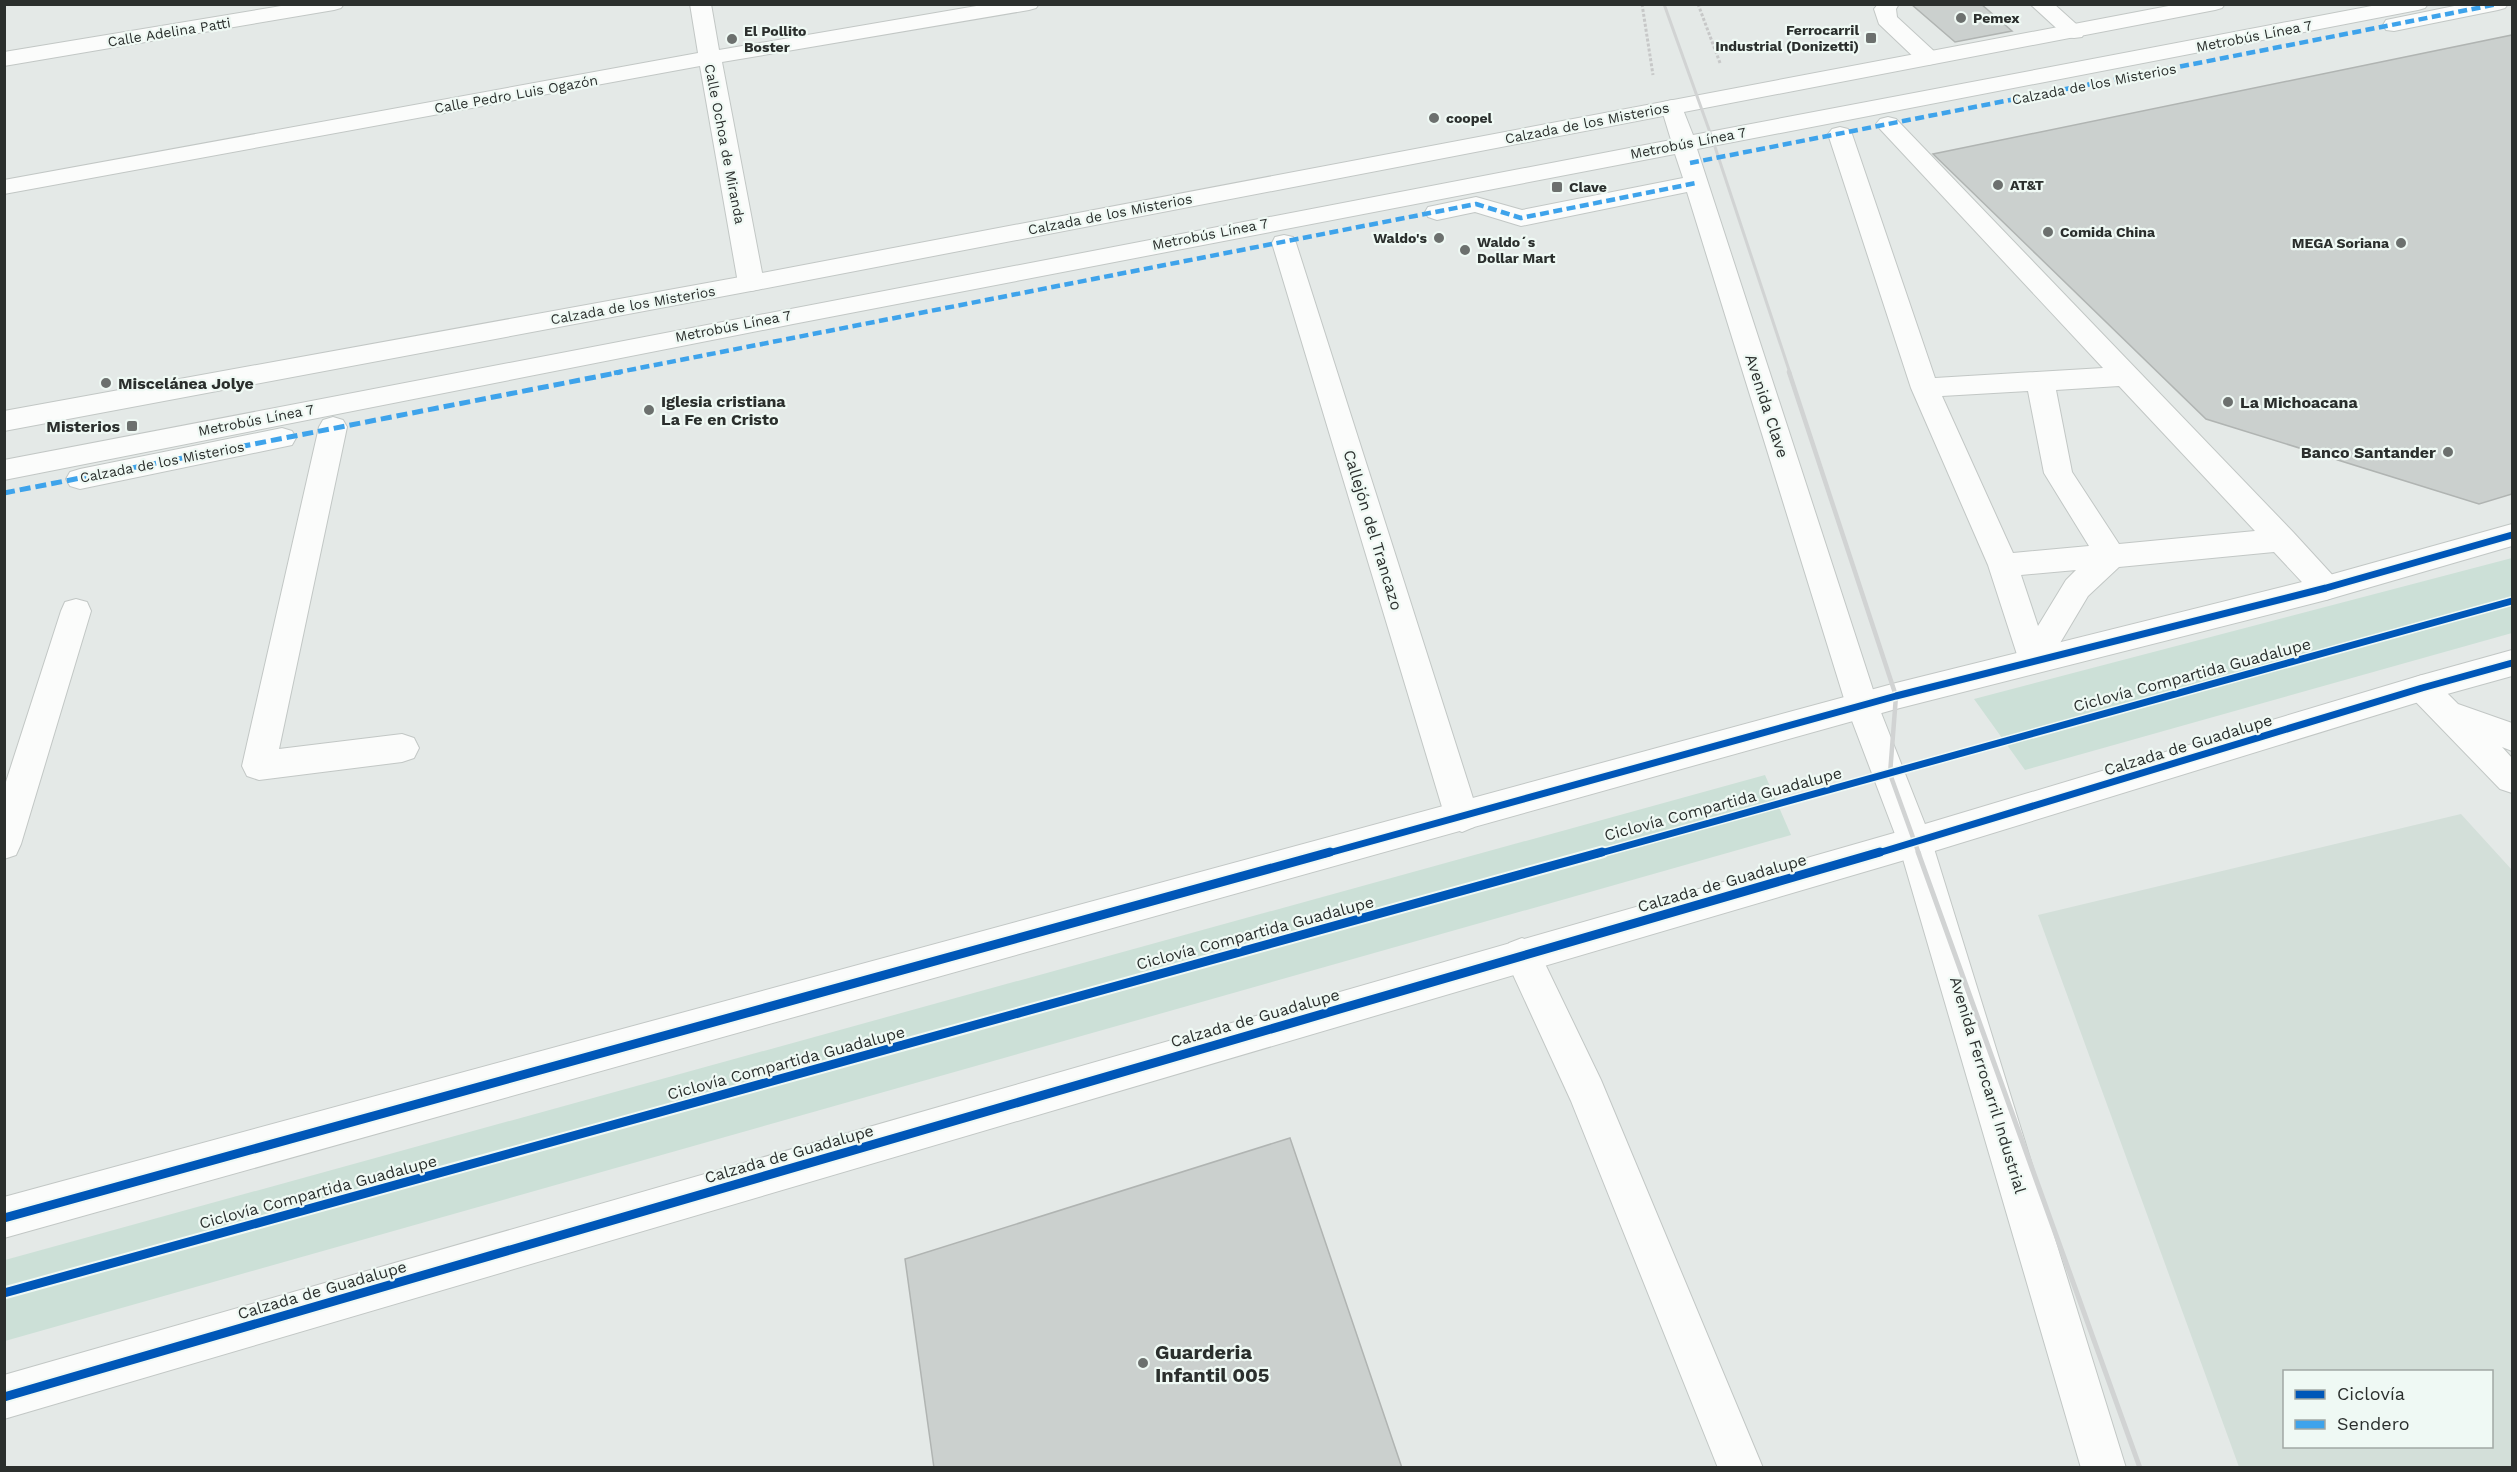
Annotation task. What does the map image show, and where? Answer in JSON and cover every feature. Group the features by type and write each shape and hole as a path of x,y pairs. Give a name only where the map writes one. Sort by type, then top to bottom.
{"street":[{"name":"Calle Adelina Patti","path":"4,59 334,4"},
{"name":"Calle Ochoa de Miranda","path":"700,4 751,283"},
{"name":"Calle Pedro Luis Ogazón","path":"4,188 709,58 1029,4"},
{"path":"1890,4 1885,9 1887,19 1928,58"},
{"path":"2040,4 2074,32"},
{"name":"Calzada de los Misterios","path":"4,421 751,283 2215,4"},
{"name":"Metrobús Línea 7","path":"4,470 781,317 1690,163 2418,4"},
{"name":"Calzada de los Misterios","path":"4,493 1476,204 1521,218 1690,163 2498,4"},
{"name":"Avenida Clave","path":"1664,108 1690,163 1863,705"},
{"path":"1888,124 2326,588"},
{"path":"1840,134 1925,388 2003,565 2033,661"},
{"name":"Callejón del Trancazo","path":"1284,243 1462,817"},
{"path":"1925,388 2128,376"},
{"path":"2040,380 2058,473 2111,556"},
{"path":"333,428 259,766 402,748"},
{"path":"4,1218 1863,705 2326,588 2512,535"},
{"path":"2003,565 2282,540"},
{"path":"2033,661 2077,588 2111,556"},
{"path":"4,843 76,611"},
{"name":"Calzada de Guadalupe","path":"4,1397 1915,842 2422,688 2512,663"},
{"path":"2422,688 2512,779"},
{"name":"Avenida Ferrocarril Industrial","path":"1863,705 1915,842 2104,1467"},
{"path":"2450,714 2512,737"},
{"path":"1522,955 1587,1093 1741,1467"}],"path":[{"path":"1642,4 1664,108"},
{"path":"1698,4 1721,64 1712,81 1717,99"}],"shaded area":[{"path":"2461,814 2512,870 2512,1467 2239,1467 2038,915"}],"green space":[{"path":"2512,558 2512,633 2025,770 1974,699"},
{"path":"1765,775 1791,835 5,1341 5,1260"}],"building":[{"name":"Pemex","path":"1911,4 1981,4 2012,31 1955,42"},
{"path":"2512,35 2512,494 2479,504 2206,419 1933,154"},
{"name":"Guarderia Infantil 005","path":"1290,1138 1402,1468 934,1468 905,1259"}],"railway":[{"path":"1664,4 1712,138 1790,373"},
{"path":"1789,372 1896,696 1890,774 1919,854"},
{"path":"1918,852 2140,1468"}],"marked path":[{"path":"1690,163 2498,4"},
{"path":"4,493 1476,204 1521,218 1696,183"}],"cycle path":[{"path":"4,1218 1896,696 2326,588 2512,535"},
{"name":"Ciclovía Compartida Guadalupe","path":"4,1293 2512,601"},
{"path":"4,1397 1915,842 2422,688 2512,663"}],"place":[{"name":"Pemex","path":"1961,18"},
{"name":"Ferrocarril Industrial (Donizetti)","path":"1871,38"},
{"name":"El Pollito Boster","path":"732,39"},
{"name":"coopel","path":"1434,118"},
{"name":"AT&T","path":"1998,185"},
{"name":"Clave","path":"1557,187"},
{"name":"Comida China","path":"2048,232"},
{"name":"Waldo's","path":"1439,238"},
{"name":"MEGA Soriana","path":"2401,243"},
{"name":"Waldo´s Dollar Mart","path":"1465,250"},
{"name":"Miscelánea Jolye","path":"106,383"},
{"name":"La Michoacana","path":"2228,402"},
{"name":"Iglesia cristiana La Fe en Cristo","path":"649,410"},
{"name":"Misterios","path":"132,426"},
{"name":"Banco Santander","path":"2448,452"},
{"name":"Guarderia Infantil 005","path":"1143,1363"}]}
